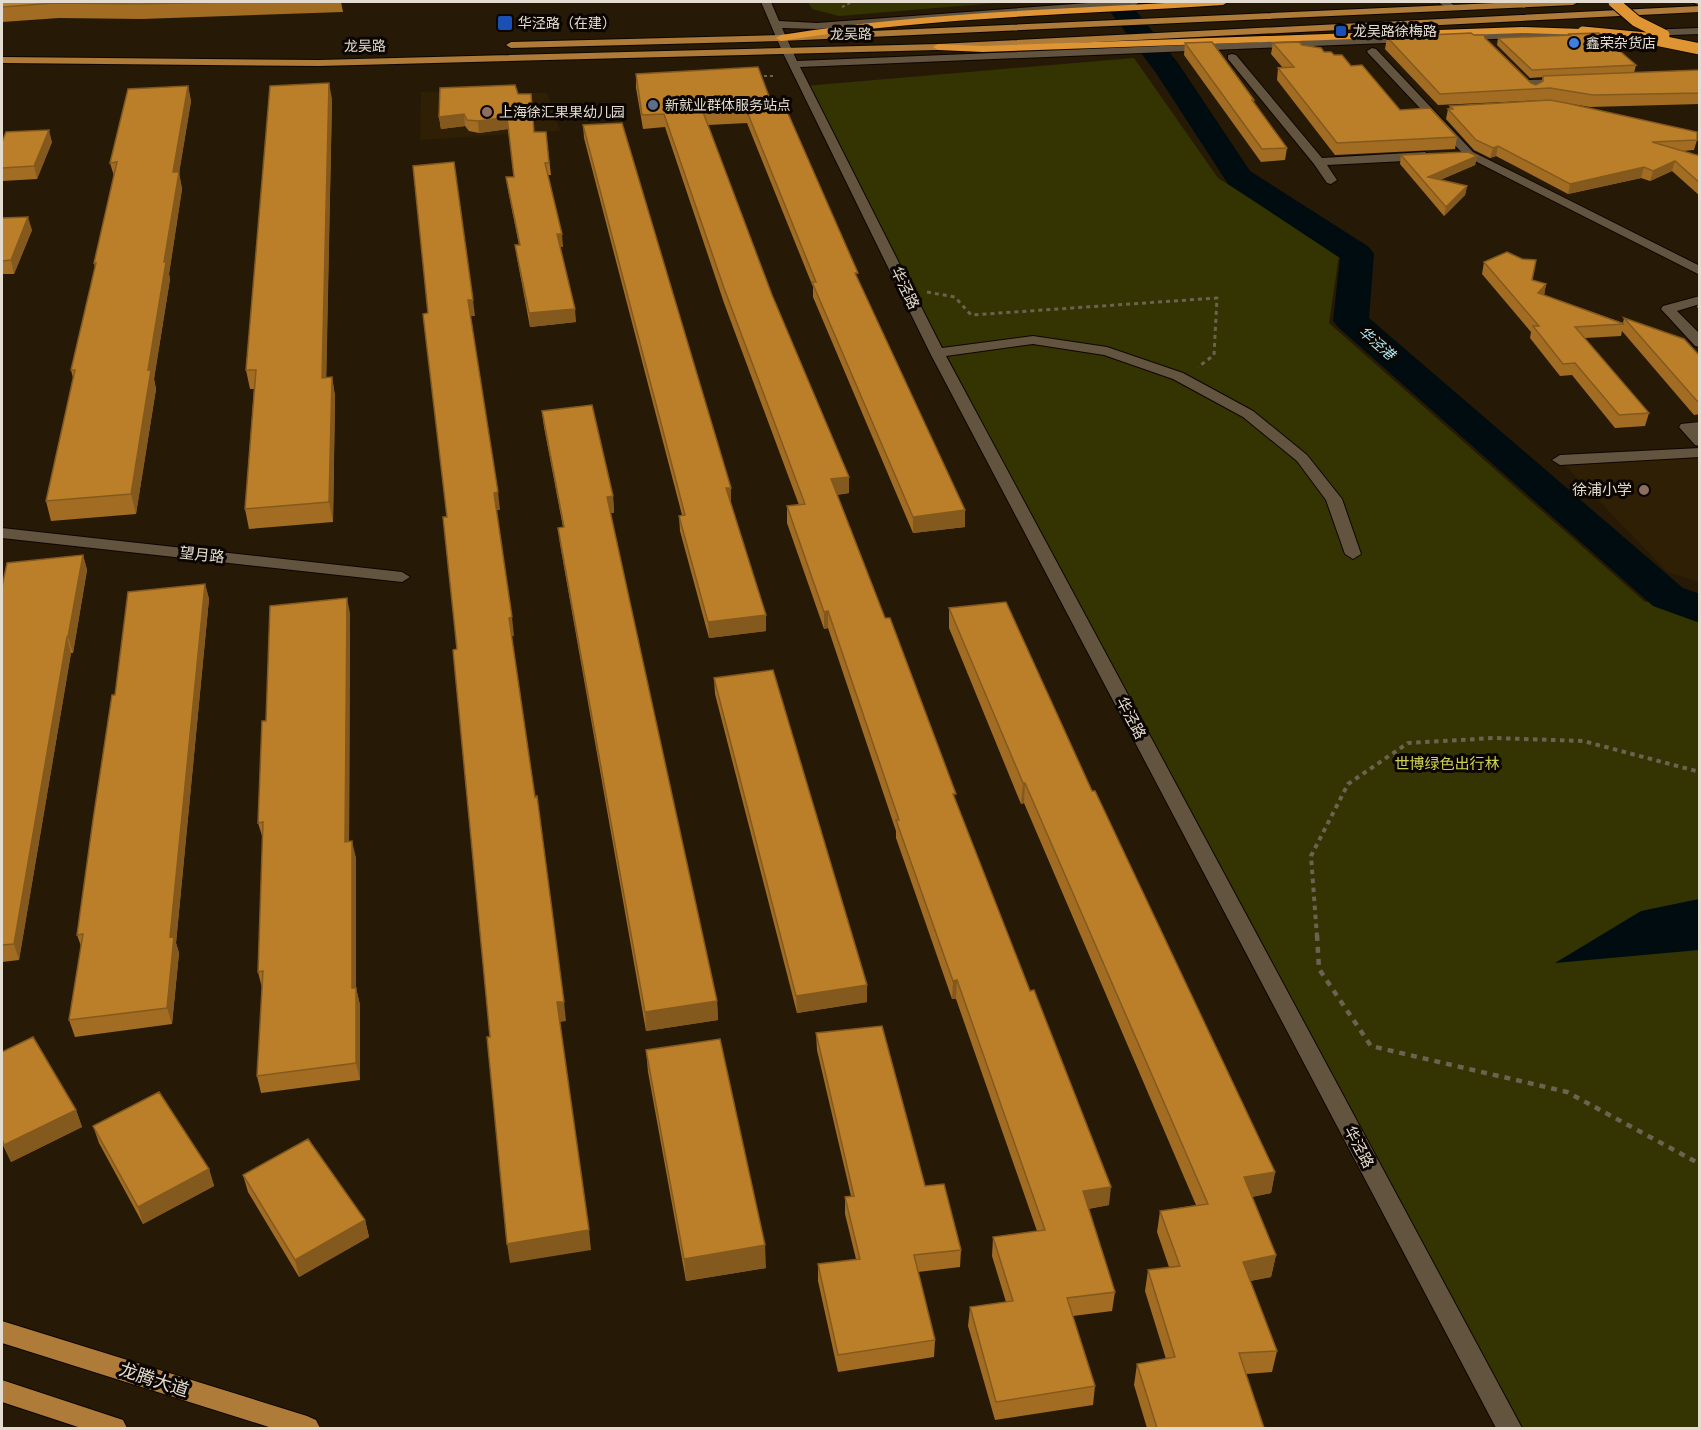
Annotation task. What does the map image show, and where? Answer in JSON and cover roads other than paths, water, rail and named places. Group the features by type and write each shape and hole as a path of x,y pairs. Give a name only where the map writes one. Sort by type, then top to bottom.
{"highway":[{"path":"781,38 834,27 879,23 1223,2"},
{"path":"1614,2 1626,14 1647,28 1700,49"},
{"path":"938,47 983,49 1541,30 1624,35 1700,49"}],"main road":[{"name":"龙吴路","path":"502,45 781,38 1448,4 1573,2"},
{"path":"1120,44 1158,36 1700,9"},
{"name":"龙吴路","path":"2,60 319,63 790,57 938,47"},
{"path":"2,51 260,51"},
{"name":"龙腾大道","path":"2,1332 307,1428"},
{"path":"2,1391 114,1428"}],"street":[{"name":"华泾路","path":"766,2 790,57 937,353 1509,1428"},
{"path":"774,23 789,26 817,26 1135,2"},
{"path":"790,57 1120,44 1167,49 1700,31"},
{"path":"1372,51 1435,111 1463,154 1700,271"},
{"path":"1232,57 1319,162 1330,180"},
{"path":"1541,98 1523,79 1573,81"},
{"path":"1319,162 1434,156"},
{"path":"1700,300 1668,309 1700,343"},
{"path":"937,353 1033,340 1107,351 1183,378 1248,414 1302,458 1334,499 1353,554"},
{"path":"1700,426 1686,426 1700,441"},
{"path":"1560,460 1700,452"},
{"name":"望月路","path":"2,533 402,577"}],"waterway":[{"name":"华泾港","path":"1116,2 1168,69 1239,177 1357,254 1351,321 1668,597 1700,610"}],"place":[{"name":"华泾路（在建）","path":"505,23"},
{"name":"龙吴路徐梅路","path":"1341,31"},
{"name":"鑫荣杂货店","path":"1574,43"},
{"name":"新就业群体服务站点","path":"653,105"},
{"name":"上海徐汇果果幼儿园","path":"487,112"},
{"name":"徐浦小学","path":"1644,490"}],"park label":[{"name":"世博绿色出行林","path":"1447,764"}]}
